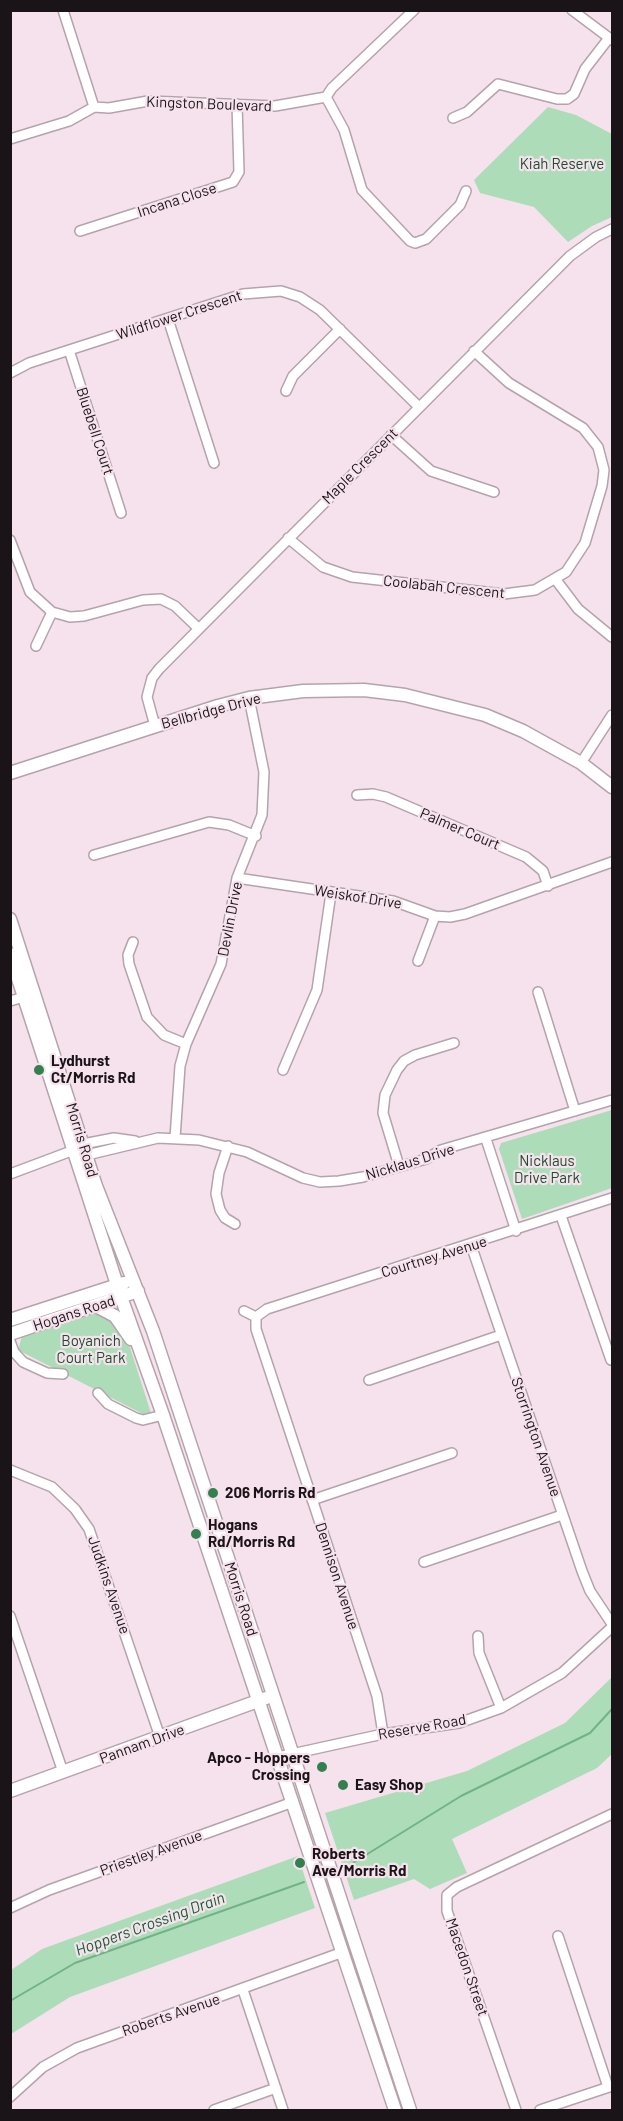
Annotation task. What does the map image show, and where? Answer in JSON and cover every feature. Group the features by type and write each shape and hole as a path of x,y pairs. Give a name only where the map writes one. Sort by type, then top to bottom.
{"street":[{"path":"63,10 94,107"},
{"path":"453,118 466,112 498,84 567,99 574,94 585,69 611,39 572,10"},
{"path":"413,11 326,98 344,130 362,190 410,241 415,243 426,239 460,205 466,191"},
{"name":"Kingston Boulevard","path":"10,139 69,121 94,107 109,108 148,101 274,106 326,98"},
{"name":"Incana Close","path":"80,231 233,182 239,172 237,104"},
{"name":"Maple Crescent","path":"155,726 147,697 152,678 198,628 570,256 596,237 612,229"},
{"name":"Wildflower Crescent","path":"10,373 29,363 243,294 281,291 311,303 418,406"},
{"path":"168,319 214,463"},
{"path":"286,391 293,376 340,329"},
{"name":"Bluebell Court","path":"69,350 121,513"},
{"name":"Coolabah Crescent","path":"288,538 323,567 352,577 504,594 535,590 556,580 573,562 585,543 602,486 604,470 598,447 583,428 509,383 474,351"},
{"path":"391,435 431,471 494,492"},
{"path":"10,540 30,592 52,612 84,616 143,600 161,599 175,606 198,628"},
{"path":"556,580 578,609 612,637"},
{"path":"36,646 52,612"},
{"name":"Bellbridge Drive","path":"10,773 249,698 335,690 405,695 485,715 523,731 581,763 612,787"},
{"name":"Devlin Drive","path":"175,1138 177,1087 186,1044 221,964 237,878 262,815 264,772 249,698"},
{"path":"581,763 612,715"},
{"name":"Palmer Court","path":"357,795 373,794 386,797 526,857 543,871 548,886"},
{"path":"94,855 209,822 229,825 255,836"},
{"name":"Weiskof Drive","path":"237,878 393,901 435,916 465,914 612,862"},
{"path":"283,1071 317,990 331,893"},
{"path":"418,961 435,916"},
{"name":"Morris Road","path":"10,919 81,1149 121,1298 163,1415 395,2110"},
{"path":"133,942 128,955 129,964 147,1017 164,1035 186,1044"},
{"name":"Morris Road","path":"10,954 81,1149 135,1285 410,2110"},
{"path":"538,992 575,1111"},
{"path":"10,1001 24,997"},
{"path":"399,1166 383,1113 384,1100 389,1086 404,1061 415,1055 454,1043"},
{"name":"Nicklaus Drive","path":"10,1174 114,1138 137,1141 175,1138 228,1146 247,1152 303,1178 320,1182 363,1177 426,1159 441,1150 486,1139 612,1100"},
{"path":"486,1139 516,1231"},
{"path":"228,1146 219,1173 216,1194 220,1210 225,1218 235,1224"},
{"name":"Courtney Avenue","path":"256,1317 267,1309 516,1231 612,1198"},
{"path":"561,1216 611,1360"},
{"name":"Storrington Avenue","path":"471,1245 590,1591 612,1626"},
{"name":"Hogans Road","path":"10,1320 117,1285 135,1285"},
{"name":"Hogans Road","path":"10,1334 121,1298 135,1285"},
{"path":"96,1306 115,1317 144,1361"},
{"path":"244,1311 256,1317"},
{"name":"Dennison Avenue","path":"256,1317 256,1329 377,1696 383,1734"},
{"path":"369,1380 501,1335"},
{"path":"10,1341 14,1352 23,1362 46,1373 63,1374"},
{"path":"99,1393 108,1404 136,1418 143,1420 163,1415"},
{"path":"312,1500 452,1453"},
{"name":"Judkins Avenue","path":"10,1470 52,1487 75,1509 89,1529 160,1737"},
{"path":"424,1562 562,1515"},
{"path":"10,1616 63,1772"},
{"name":"Reserve Road","path":"278,1757 291,1752 383,1734 442,1726 501,1708 536,1690 562,1673 612,1626"},
{"path":"478,1636 479,1653 501,1708"},
{"name":"Pannam Drive","path":"10,1791 273,1696"},
{"name":"Priestley Avenue","path":"10,1908 49,1890 293,1802"},
{"name":"Macedon Street","path":"516,2110 447,1911 447,1895 457,1887 612,1815"},
{"path":"540,2110 610,2086 558,1936"},
{"path":"343,1952 356,1948"},
{"name":"Roberts Avenue","path":"10,2097 43,2067 77,2048 343,1952"},
{"path":"243,1990 283,2110"},
{"path":"214,2110 276,2088"}],"green space":[{"name":"Kiah Reserve","path":"548,107 576,115 612,134 612,217 592,226 568,242 534,207 480,193 474,180"},
{"name":"Nicklaus Drive Park","path":"612,1110 612,1188 522,1219 499,1149 501,1143"},
{"name":"Boyanich Court Park","path":"95,1312 109,1316 127,1338 151,1413 147,1416 18,1350 22,1336"},
{"path":"612,1677 612,1754 597,1768 452,1839 467,1873 430,1889 414,1879 354,1900 325,1813 467,1771 565,1723"},
{"path":"298,1856 315,1908 70,1997 11,2034 11,1970 42,1949"}],"waterway":[{"name":"Hoppers Crossing Drain","path":"340,1871 461,1796 590,1733 612,1709"},
{"name":"Hoppers Crossing Drain","path":"10,2001 75,1963 304,1882"}],"place":[{"name":"Lydhurst Ct/Morris Rd","path":"39,1070"},
{"name":"206 Morris Rd","path":"213,1493"},
{"name":"Hogans Rd/Morris Rd","path":"196,1534"},
{"name":"Apco - Hoppers Crossing","path":"322,1767"},
{"name":"Easy Shop","path":"343,1785"},
{"name":"Roberts Ave/Morris Rd","path":"300,1863"}]}
